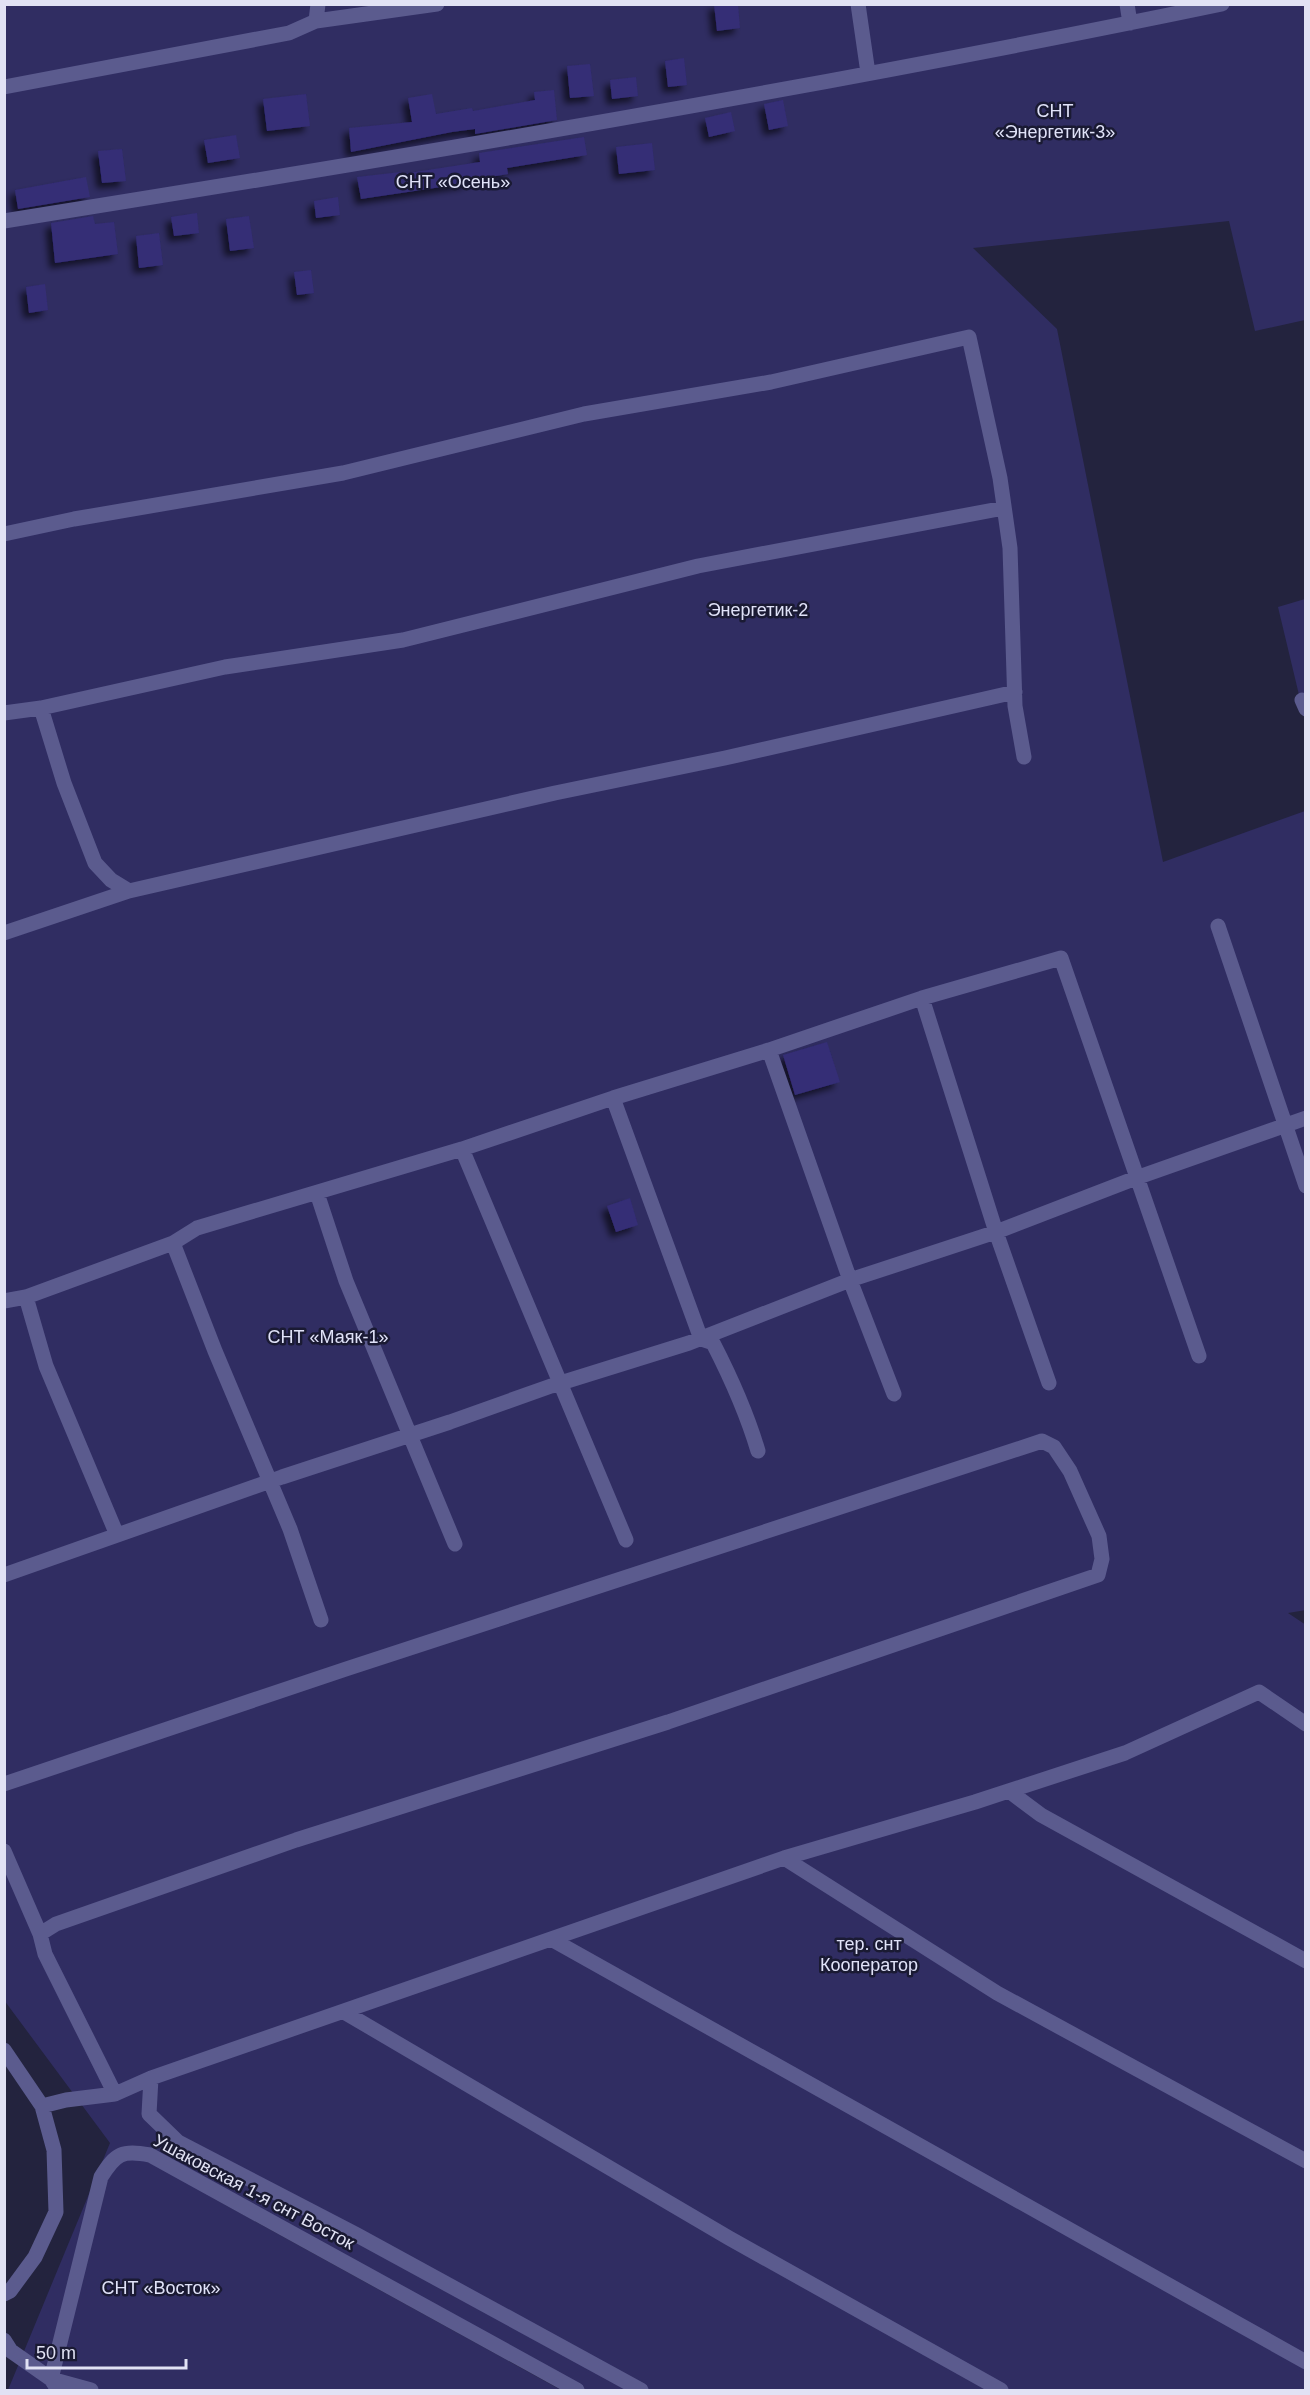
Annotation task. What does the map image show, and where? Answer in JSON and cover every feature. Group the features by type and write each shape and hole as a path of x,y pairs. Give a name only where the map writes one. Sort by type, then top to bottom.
{"street":[{"path":"316,21 318,4"},
{"path":"4,87 289,33 316,21 436,4"},
{"path":"858,4 868,73"},
{"path":"1127,4 1130,23"},
{"path":"4,221 542,133 868,73 1222,4"},
{"path":"4,534 86,517 343,473 584,414 771,382 969,337 1000,478 1010,548 1015,706 1024,757"},
{"path":"4,713 41,708 225,667 403,640 698,566 1004,508"},
{"path":"4,933 129,891 555,793 725,758 1015,692"},
{"path":"41,708 64,783 95,863 111,880 129,891"},
{"path":"1218,926 1305,1186"},
{"path":"4,1301 26,1297 173,1243 197,1228 462,1149 922,998 1061,958 1199,1356"},
{"path":"922,998 996,1232 1049,1383"},
{"path":"769,1050 850,1280 894,1394"},
{"path":"613,1098 701,1339"},
{"path":"4,1575 269,1482 559,1384 701,1339 850,1280 996,1232 1136,1178 1305,1118"},
{"path":"462,1149 626,1540"},
{"path":"317,1193 346,1281 455,1545"},
{"path":"173,1243 290,1529 321,1620"},
{"path":"26,1297 46,1366 117,1535"},
{"path":"701,1339 713,1343 750,1424 758,1451"},
{"path":"4,1784 346,1669 1042,1441 1054,1447 1070,1471 1099,1536 1102,1558 1098,1575 668,1722 296,1840 56,1923 40,1934"},
{"path":"42,2106 66,2100 115,2094 152,2078 784,1858 1009,1791 1125,1753 1259,1692 1305,1724"},
{"path":"1009,1791 1041,1815 1305,1960"},
{"path":"4,1851 40,1934 45,1954 115,2094"},
{"path":"784,1858 997,1993 1305,2161"},
{"path":"551,1939 1305,2362"},
{"path":"344,2012 729,2238 1001,2391"},
{"path":"4,2050 42,2106 54,2150 56,2212 35,2257 9,2291 4,2294"},
{"path":"152,2078 149,2114 178,2142 357,2235 642,2391"},
{"name":"Ушаковская 1-я снт Восток","path":"55,2385 101,2177 113,2158 132,2152 150,2155 577,2391"},
{"path":"4,2340 11,2351 55,2385 91,2391"}],"green space":[{"path":"4,5 1305,5 1305,320 1255,331 1229,221 973,248 1057,329 1163,862 1305,811 1306,1610 1288,1613 1306,1625 1305,2390 571,2390 202,2192 561,2390 8,2390 110,2143 4,2000"},
{"path":"1305,599 1305,720 1278,607"}],"building":[{"path":"714,4 738,4 740,28 717,31"},
{"path":"684,58 687,85 668,87 665,61"},
{"path":"590,64 594,96 570,98 567,66"},
{"path":"636,77 638,96 612,99 610,80"},
{"path":"554,90 557,120 475,134 475,129 452,132 351,152 349,128 412,122 408,98 432,94 436,114 472,108 473,111 535,100 534,92"},
{"path":"306,94 310,126 267,131 263,99"},
{"path":"783,100 788,126 769,130 764,104"},
{"path":"731,112 735,131 709,137 705,118"},
{"path":"236,135 240,158 208,163 204,140"},
{"path":"584,137 587,155 507,168 508,174 467,181 468,183 361,199 357,177 401,172 402,174 480,162 479,153"},
{"path":"652,143 655,170 619,174 616,147"},
{"path":"122,149 126,181 102,183 98,151"},
{"path":"86,177 90,197 18,209 15,190"},
{"path":"338,197 340,215 316,218 314,201"},
{"path":"197,213 199,233 174,236 171,217"},
{"path":"93,216 95,224 114,222 118,254 55,263 51,223"},
{"path":"249,216 254,248 230,251 226,219"},
{"path":"159,233 163,265 139,268 136,236"},
{"path":"311,270 314,293 297,295 294,272"},
{"path":"45,284 48,310 29,313 26,287"},
{"path":"827,1042 840,1082 795,1095 783,1055"},
{"path":"630,1198 638,1225 616,1232 607,1206"}],"park label":[{"name":"СНТ «Энергетик-3»","path":"1055,121"},
{"name":"СНТ «Осень»","path":"453,182"},
{"name":"Энергетик-2","path":"758,610"},
{"name":"СНТ «Маяк-1»","path":"328,1337"},
{"name":"тер. снт Кооператор","path":"869,1954"},
{"name":"СНТ «Восток»","path":"161,2288"}]}
